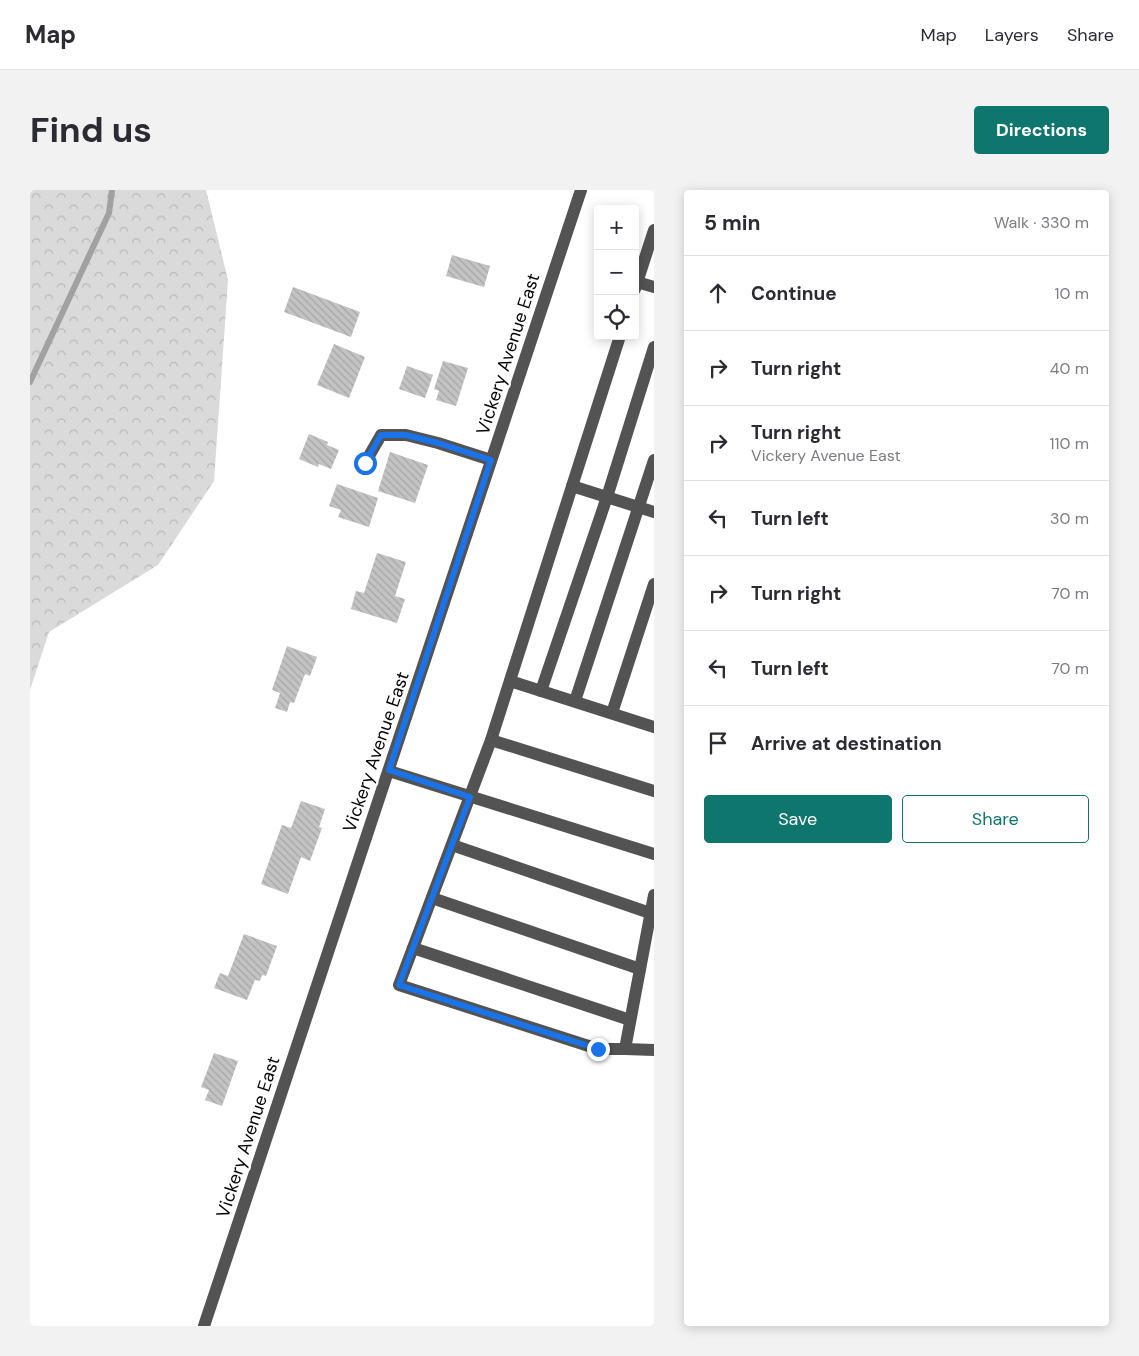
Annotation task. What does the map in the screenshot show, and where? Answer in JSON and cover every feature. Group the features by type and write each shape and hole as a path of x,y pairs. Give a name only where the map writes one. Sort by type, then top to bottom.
{"street":[{"name":"Vickery Avenue East","path":"204,1326 345,896 389,770 581,190"},
{"path":"639,276 654,230"},
{"path":"639,285 654,287"},
{"path":"619,340 491,740 399,985 598,1049 654,1050"},
{"path":"541,691 607,497 654,348"},
{"path":"365,463 381,435 406,435 491,460"},
{"path":"575,701 654,460"},
{"path":"572,486 654,512"},
{"path":"612,714 654,584"},
{"path":"510,681 654,727"},
{"path":"491,740 654,791"},
{"path":"389,770 654,854"},
{"path":"452,845 650,913"},
{"path":"625,1049 654,895"},
{"path":"432,898 640,969"},
{"path":"413,948 630,1020"}],"green space":[{"path":"30,190 206,190 228,280 214,481 158,565 49,632 30,690"}],"building":[{"path":"452,255 490,266 484,287 446,276"},
{"path":"293,287 360,312 351,337 284,312"},
{"path":"334,344 365,357 349,398 317,385"},
{"path":"443,361 468,368 456,406 436,400 439,391 434,389"},
{"path":"407,366 433,375 425,398 399,389"},
{"path":"309,434 328,442 327,445 339,450 331,469 319,464 318,467 299,459"},
{"path":"390,452 428,465 415,503 378,491"},
{"path":"337,484 378,498 369,527 338,517 341,510 329,506"},
{"path":"377,553 406,562 395,596 405,599 397,623 351,609 356,591 364,593"},
{"path":"287,646 317,657 310,676 305,674 294,703 290,702 287,712 275,708 280,693 272,690"},
{"path":"301,801 325,809 319,827 322,828 310,861 301,857 288,894 261,884 282,825 291,828"},
{"path":"244,934 277,946 266,976 262,975 260,981 255,980 247,1000 214,988 220,973 228,976"},
{"path":"214,1053 238,1061 222,1106 205,1100 209,1090 201,1087"}],"waterway":[{"path":"30,382 109,213 112,190"}],"route":[{"path":"365,463 381,435 406,435 491,460 389,770 470,797 399,985 598,1049"}]}
